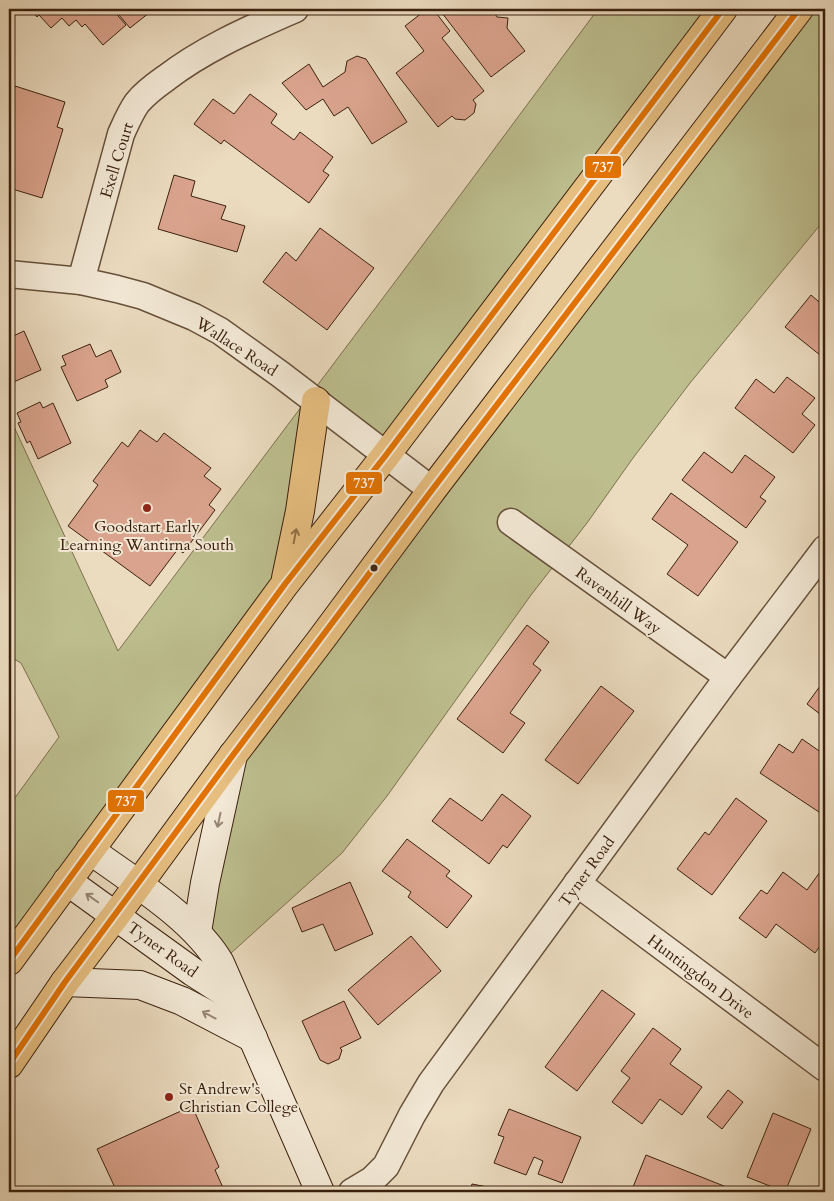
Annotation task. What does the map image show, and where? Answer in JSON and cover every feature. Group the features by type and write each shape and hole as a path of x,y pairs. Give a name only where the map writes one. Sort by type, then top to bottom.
{"main road":[{"path":"9,961 285,584 386,455 722,9"},
{"path":"9,1064 65,982 233,755 432,490 799,9"},
{"path":"285,584 300,511 316,401"},
{"path":"197,932 205,883 233,755"},
{"name":"Tyner Road","path":"90,850 197,932 213,951 220,963 320,1192"},
{"name":"Tyner Road","path":"67,881 193,972 235,999"},
{"path":"65,982 140,985 182,1001 252,1038"}],"street":[{"name":"Exell Court","path":"82,281 121,134 138,102 154,87 187,62 214,46 295,9"},
{"name":"Wallace Road","path":"9,274 82,281 143,296 194,317 236,342 432,490"},
{"name":"Ravenhill Way","path":"511,522 728,678"},
{"name":"Tyner Road","path":"352,1192 372,1180 386,1166 431,1083 728,678 822,562"},
{"name":"Huntingdon Drive","path":"577,883 825,1068"}],"green space":[{"path":"598,9 723,9 386,455 316,401 285,584 9,961 9,806 59,737 21,663 9,656 9,416 118,651"},
{"path":"799,9 825,9 825,219 690,383 587,523 531,595 387,796 342,853 220,963 199,915 233,755"}],"building":[{"path":"30,9 112,9 126,25 103,45 85,24 82,27 76,20 69,26 62,18 51,28 39,15 37,17"},
{"path":"114,9 154,9 130,28"},
{"path":"427,9 433,9 450,31 442,38 484,91 473,100 476,104 474,113 465,120 455,119 452,116 438,127 396,73 424,51 405,26"},
{"path":"439,9 492,9 497,17 508,18 507,28 525,51 491,77"},
{"path":"357,56 366,59 407,122 372,144 348,107 334,116 323,99 306,110 282,83 309,64 323,87 345,72 347,61"},
{"path":"15,86 65,102 57,127 63,129 42,198 9,188 9,108"},
{"path":"250,94 277,114 271,123 294,140 300,132 333,157 323,171 329,175 309,203 224,140 221,144 194,124 213,99 234,114"},
{"path":"174,175 195,181 191,196 226,206 221,219 245,226 237,252 158,229"},
{"path":"320,228 374,268 327,330 263,282 286,252 296,261"},
{"path":"811,295 825,307 825,359 785,327"},
{"path":"24,331 41,370 9,384 9,338"},
{"path":"90,344 96,357 111,350 121,372 105,380 108,387 77,401 61,367 66,365 62,356"},
{"path":"787,377 815,398 802,414 815,425 793,453 735,408 756,379 774,393"},
{"path":"40,402 43,408 53,403 71,443 38,459 30,441 27,443 18,423 21,422 17,413"},
{"name":"Goodstart Early Learning Wantirna South","path":"140,430 157,442 164,433 211,468 204,476 221,489 209,505 215,510 183,553 178,549 150,586 68,526 98,485 93,481 122,442 128,447"},
{"path":"704,452 732,473 745,455 775,477 760,497 766,501 746,528 682,480"},
{"path":"671,493 738,542 698,596 667,574 688,545 652,519"},
{"path":"527,625 549,642 533,664 541,670 510,713 525,723 503,753 457,719"},
{"path":"823,682 825,684 825,718 807,704"},
{"path":"601,686 634,711 578,784 545,760"},
{"path":"802,739 825,755 825,816 760,773 779,744 793,753"},
{"path":"502,794 531,816 507,848 503,845 489,864 432,821 450,798 482,821"},
{"path":"736,798 767,821 712,895 677,869 705,832 709,835"},
{"path":"407,839 450,871 446,876 472,896 447,928 408,897 411,892 382,871"},
{"path":"825,865 825,939 815,953 776,924 766,938 739,918 761,890 767,894 783,872 807,890"},
{"path":"350,882 373,934 335,951 323,924 302,932 292,908"},
{"path":"411,936 441,971 378,1025 348,990"},
{"path":"602,990 635,1014 577,1091 545,1067"},
{"path":"344,1001 361,1038 340,1048 342,1050 339,1059 328,1064 320,1060 302,1021"},
{"path":"653,1028 681,1049 670,1064 702,1087 682,1115 660,1099 642,1124 612,1102 630,1078 621,1071"},
{"path":"728,1090 743,1102 722,1129 707,1117"},
{"path":"192,1106 219,1167 215,1170 225,1192 117,1192 97,1149"},
{"path":"509,1109 581,1137 562,1183 538,1174 543,1161 534,1157 526,1175 494,1163 504,1137 498,1135"},
{"path":"773,1113 811,1129 785,1192 747,1177"},
{"path":"646,1155 739,1192 631,1192"},
{"path":"472,1184 503,1190 503,1192 470,1192"}],"transit line":[{"name":"737","path":"9,961 285,584 386,455 723,9"},
{"name":"737","path":"9,1064 65,982 233,755 432,490 799,9"}],"place":[{"name":"Goodstart Early Learning Wantirna South","path":"147,508"},
{"name":"St Andrew's Christian College","path":"169,1097"}]}
